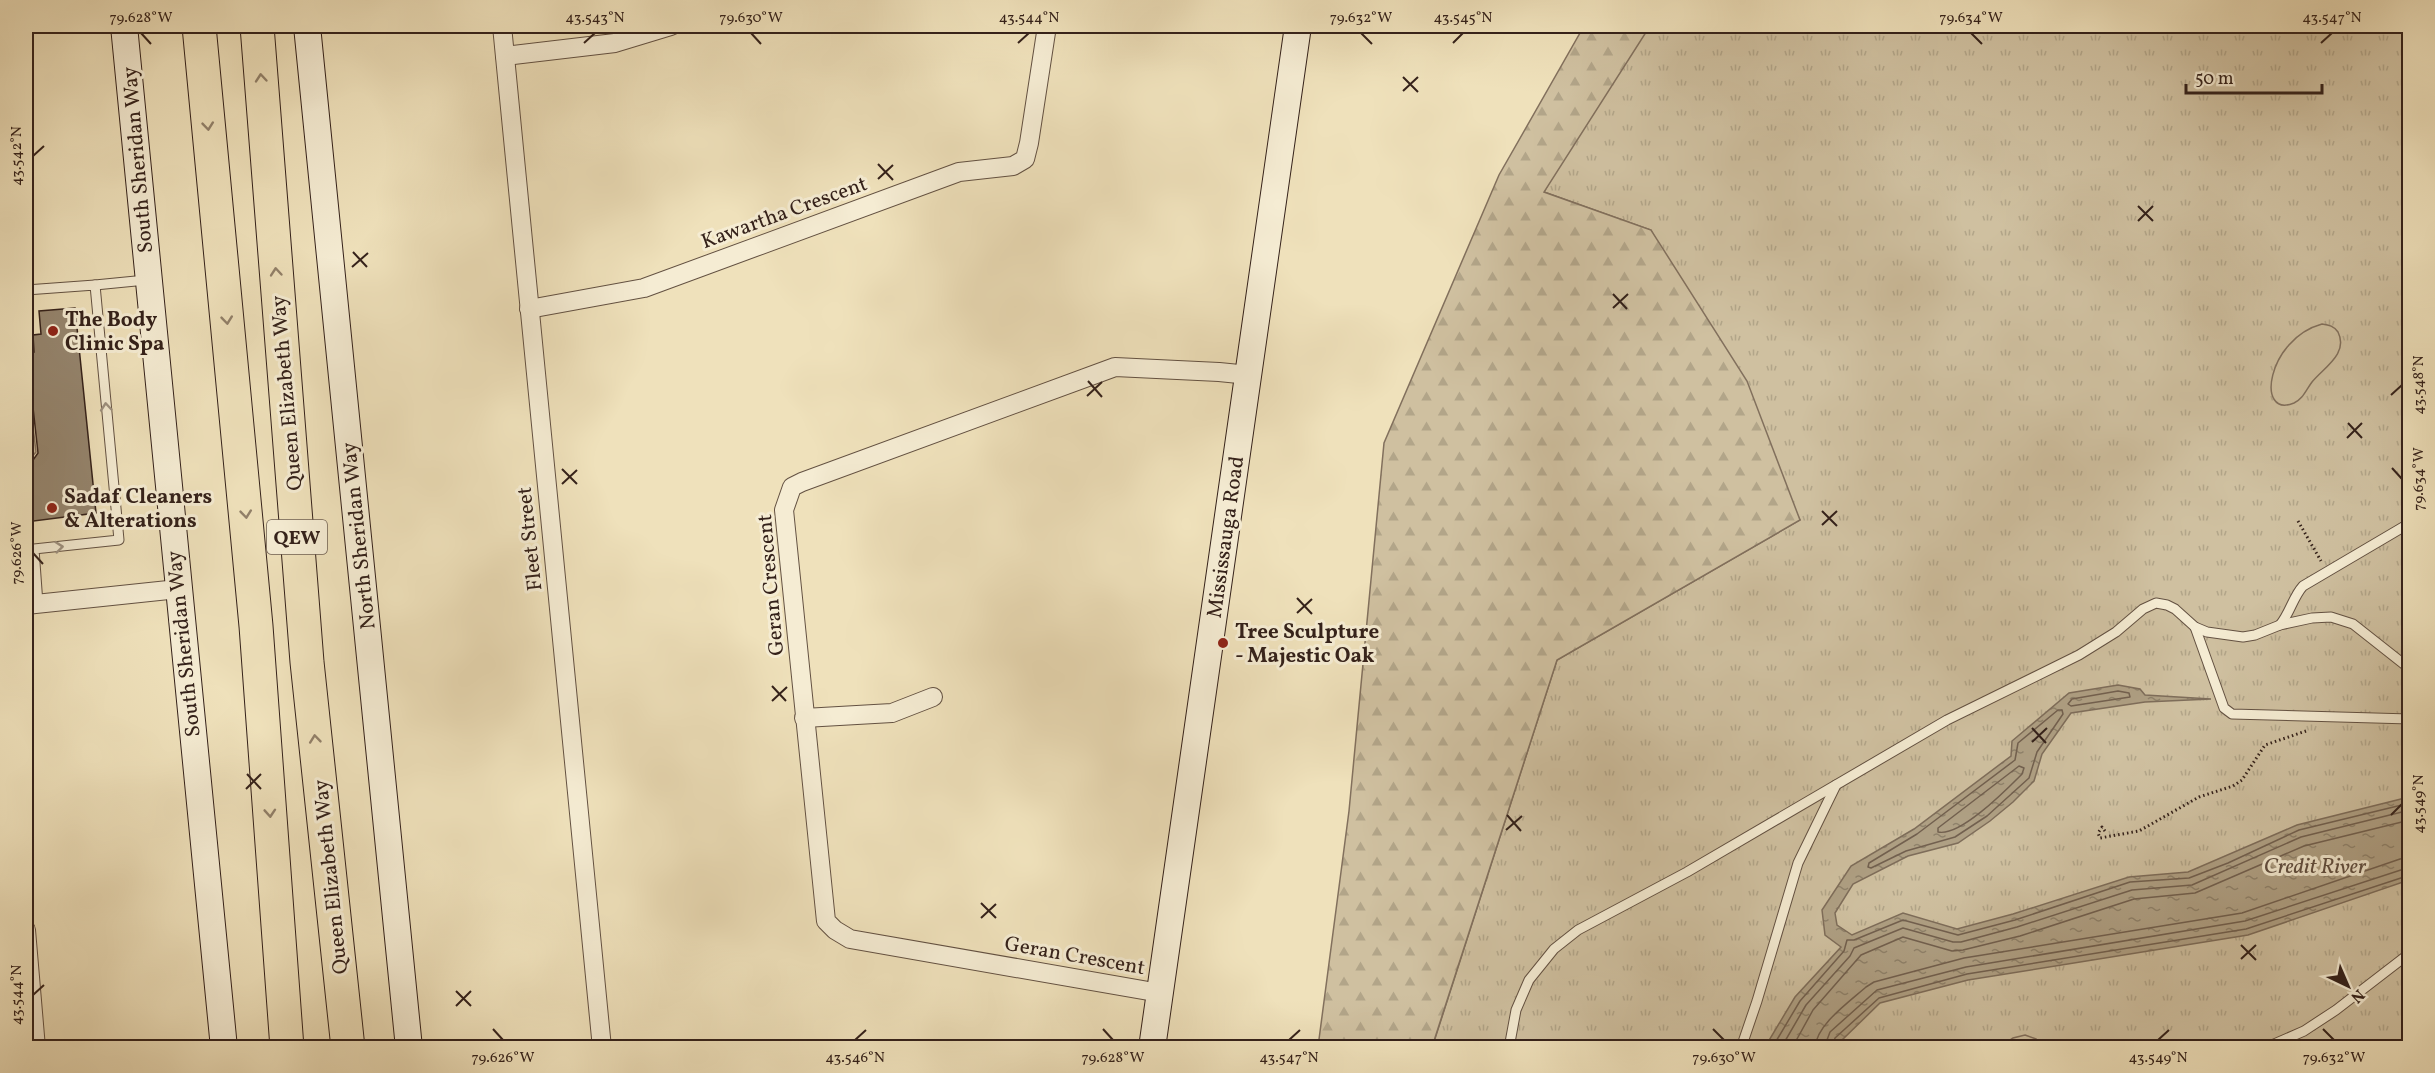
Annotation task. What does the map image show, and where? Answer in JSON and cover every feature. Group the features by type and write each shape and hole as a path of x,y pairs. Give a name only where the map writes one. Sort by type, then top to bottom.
{"highway":[{"name":"QEW","path":"199,26 256,626 287,1047"},
{"name":"Queen Elizabeth Way","path":"257,26 307,662 348,1047"}],"street":[{"name":"South Sheridan Way","path":"124,26 224,1047"},
{"name":"North Sheridan Way","path":"307,26 409,1047"},
{"name":"Fleet Street","path":"502,26 602,1047"},
{"path":"505,56 615,43 671,26"},
{"name":"Kawartha Crescent","path":"529,309 644,288 959,172 1013,166 1025,159 1029,143 1047,26"},
{"name":"Mississauga Road","path":"1152,1047 1298,26"},
{"name":"Geran Crescent","path":"1160,993 850,939 826,921 822,905 784,510 792,487 802,482 1115,367 1249,375"},
{"path":"32,604 178,589"},
{"path":"804,718 892,713 933,697"},
{"path":"26,930 36,1047"}],"lane":[{"path":"26,290 148,280"},
{"path":"32,604 30,550 119,540 95,285"},
{"path":"2280,625 2288,615 2299,591 2409,523"},
{"path":"1509,1047 1516,1010 1529,980 1554,949 1578,930 1687,872 1947,720 2079,655 2156,603 2167,604 2175,609 2194,627 2207,632 2242,637 2312,618 2342,619 2353,624 2409,669"},
{"path":"2194,627 2224,708 2232,714 2409,719"},
{"path":"1741,1047 1798,863 1836,785"},
{"path":"2265,1047 2304,1030 2336,1010 2409,953"}],"path":[{"path":"2298,521 2328,571"},
{"path":"2105,831 2102,827 2098,833 2100,838 2139,831 2199,797 2233,786 2242,780 2265,745 2308,730"}],"green space":[{"path":"1584,26 1650,26 1544,192 1651,230 1747,381 1800,520 1557,660 1432,1047 1318,1047 1349,811 1384,443 1499,175"},
{"path":"1638,26 2409,26 2409,1047 1432,1048 1557,660 1800,520 1651,230 1544,192"},
{"path":"2322,324 2335,328 2338,332 2340,347 2338,354 2300,399 2294,403 2282,405 2274,400 2271,389 2279,360 2289,345 2303,332"},
{"path":"26,384 28,384 36,452 26,464"},
{"path":"2025,1035 2036,1039 2043,1047 2000,1047 2013,1038"}],"water":[{"name":"Credit River","path":"2118,685 2140,689 2145,695 2211,699 2145,702 2071,713 2042,754 2034,781 2013,802 1958,843 1908,856 1853,884 1835,913 1837,925 1852,935 1903,913 1957,929 2013,914 2129,877 2188,872 2297,825 2409,797 2409,880 2248,935 1968,980 1880,1003 1837,1047 1765,1047 1795,997 1841,947 1825,935 1822,910 1851,866 1914,829 2011,756 2012,741 2069,693"}],"building":[{"path":"75,308 96,513 26,522 26,470 38,453 27,353 34,352 33,335 41,334 39,311"}],"place":[{"name":"The Body Clinic Spa","path":"53,331"},
{"name":"Sadaf Cleaners & Alterations","path":"52,508"},
{"name":"Tree Sculpture - Majestic Oak","path":"1223,643"}]}
